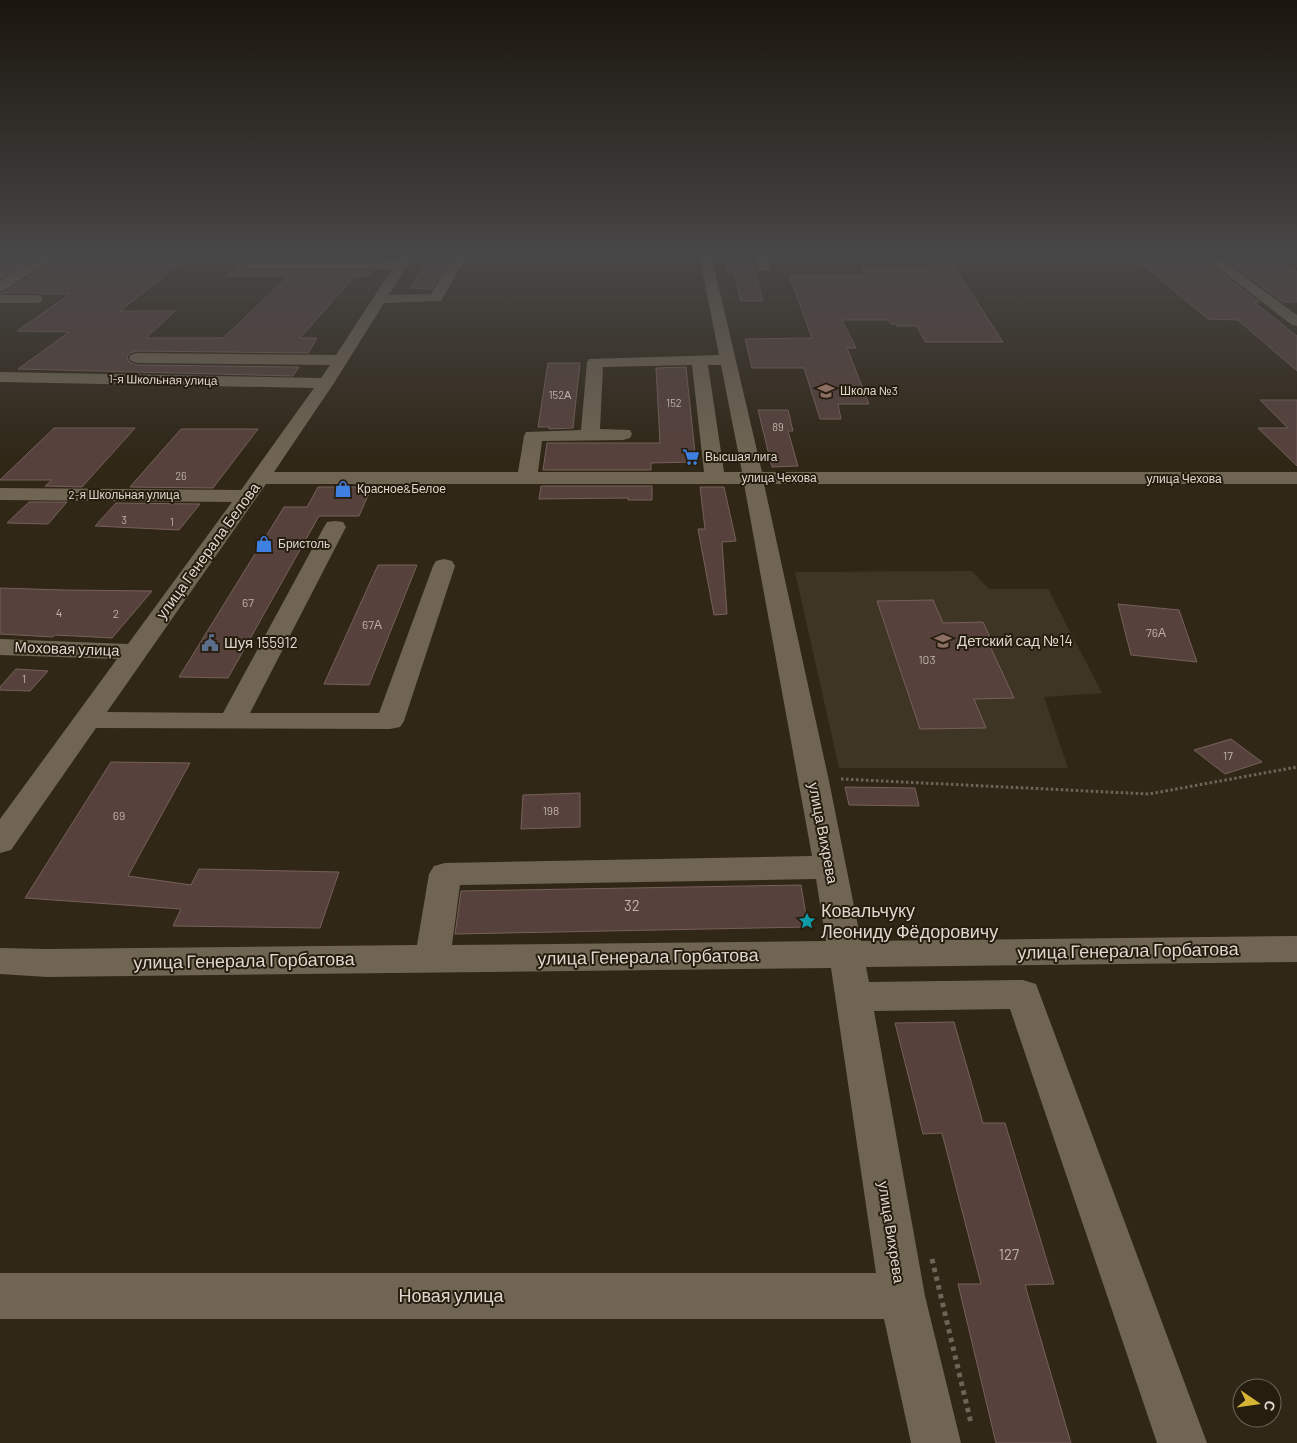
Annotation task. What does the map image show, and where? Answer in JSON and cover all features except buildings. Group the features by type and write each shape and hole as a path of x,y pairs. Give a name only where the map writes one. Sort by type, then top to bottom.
{"street":[{"name":"улица Генерала Белова","path":"0,842 254,487 326,383 365,321"},
{"name":"улица Вихрева","path":"710,321 713,360 754,478 846,954 902,1296 936,1443"},
{"path":"137,358 341,360"},
{"path":"590,435 595,362 713,360 715,478"},
{"name":"1-я Школьная улица","path":"0,377 326,383"},
{"path":"527,478 532,436 623,434"},
{"name":"улица Чехова","path":"254,487 527,478 1297,478"},
{"name":"2-я Школьная улица","path":"0,494 254,487"},
{"path":"232,721 334,526"},
{"path":"88,720 390,721 444,566"},
{"name":"Моховая улица","path":"0,647 135,652"},
{"path":"432,960 446,874 830,867"},
{"name":"улица Генерала Горбатова","path":"0,961 47,963 432,960 1297,949"},
{"path":"853,997 1023,994 1182,1443"},
{"name":"Новая улица","path":"0,1296 902,1296"}],"path":[{"path":"837,779 1149,794 1297,767"}],"shaded area":[{"name":"Детский сад №14","path":"972,571 989,589 1048,589 1102,693 1044,697 1068,768 839,768 795,572"}],"place":[{"name":"Школа №3","path":"826,391"},
{"name":"Высшая лига","path":"691,457"},
{"name":"Красное&Белое","path":"343,489"},
{"name":"Бристоль","path":"264,544"},
{"name":"Детский сад №14","path":"943,641"},
{"name":"Шуя 155912","path":"210,643"},
{"name":"Ковальчуку Леониду Фёдоровичу","path":"807,921"}]}
